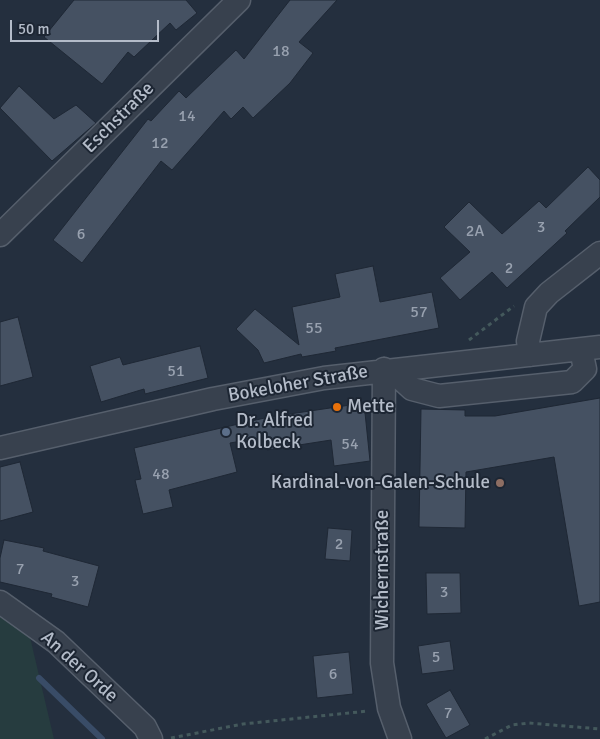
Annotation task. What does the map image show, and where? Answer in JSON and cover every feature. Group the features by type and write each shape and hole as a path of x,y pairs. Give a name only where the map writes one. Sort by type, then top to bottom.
{"street":[{"name":"Eschstraße","path":"0,235 239,0"},
{"path":"530,355 528,341 536,307 549,294 600,253"},
{"path":"384,369 401,379 412,389 439,396 572,382 585,369 591,349"},
{"name":"Bokeloher Straße","path":"0,448 213,399 324,378 384,369 591,349"},
{"name":"Wichernstraße","path":"384,369 382,663 389,708 400,739"},
{"name":"An der Orde","path":"0,602 56,642 145,726 151,739"}],"path":[{"path":"168,739 243,724 389,708"},
{"path":"485,739 512,725 529,723 600,729"}],"green space":[{"path":"0,611 29,633 54,739 0,739"}],"building":[{"path":"74,0 186,0 197,13 176,30 170,23 134,57 128,52 102,84 44,37"},
{"path":"290,0 337,0 299,42 313,53 290,83 253,118 243,107 231,119 224,111 172,170 161,161 82,263 53,240 148,119 151,121 179,91 186,98 236,50 244,59"},
{"path":"19,86 54,119 76,105 96,123 52,161 0,108"},
{"path":"588,167 600,180 600,197 565,231 567,233 507,288 492,272 460,300 440,278 470,252 444,227 469,202 502,234 539,201 546,208"},
{"path":"373,266 380,302 432,292 439,328 335,348 336,351 302,357 301,354 264,363 258,350 236,329 255,309 299,345 292,307 340,297 335,274"},
{"path":"18,317 33,377 0,386 0,322"},
{"path":"200,346 208,378 145,394 144,389 101,402 90,366 120,357 123,365"},
{"path":"600,398 600,602 579,606 554,457 466,472 465,528 419,527 421,409 465,410 465,416 495,416"},
{"path":"364,403 370,461 334,466 331,440 267,450 265,437 230,443 237,472 169,490 173,507 143,514 135,480 141,479 134,448 269,417"},
{"path":"20,462 33,512 0,521 0,467"},
{"path":"328,528 352,530 350,561 325,559"},
{"path":"4,540 44,548 43,551 99,566 88,607 51,597 52,594 0,582 0,558"},
{"path":"426,573 460,573 461,613 427,614"},
{"path":"450,641 454,670 422,674 418,646"},
{"path":"349,652 353,694 317,698 313,656"},
{"path":"450,690 470,725 446,738 426,704"}],"waterway":[{"path":"39,678 102,739"}],"place":[{"name":"Mette","path":"337,407"},
{"name":"Dr. Alfred Kolbeck","path":"226,432"},
{"name":"Kardinal-von-Galen-Schule","path":"500,483"}]}
